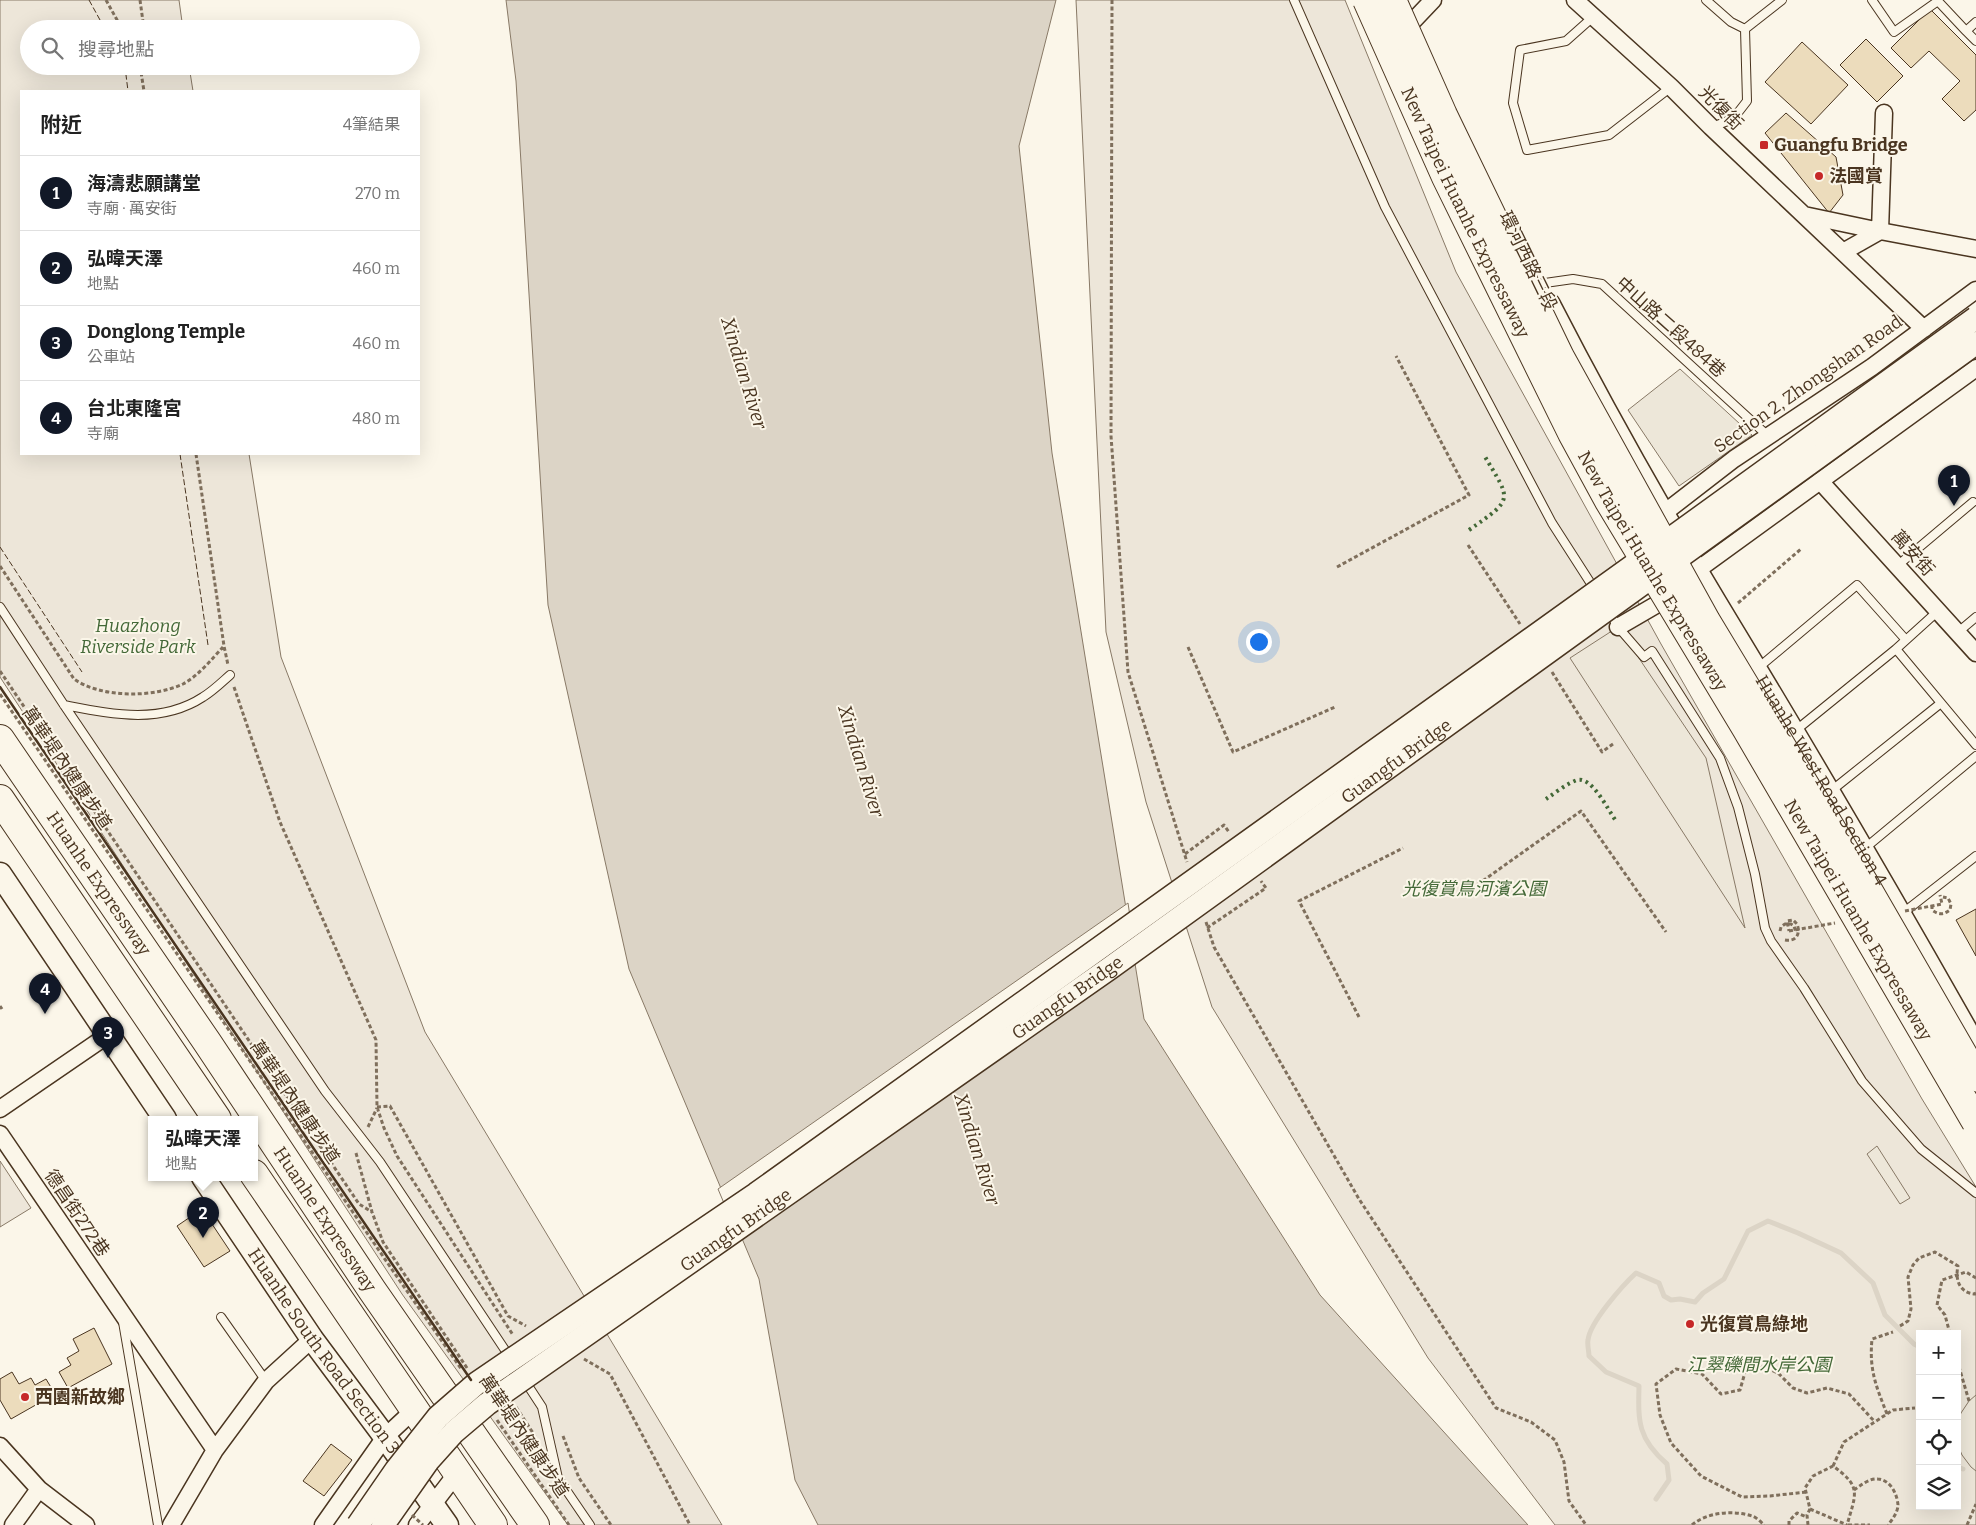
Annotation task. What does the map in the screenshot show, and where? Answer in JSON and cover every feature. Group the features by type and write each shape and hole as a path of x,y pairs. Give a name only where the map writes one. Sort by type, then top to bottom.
{"highway":[{"name":"New Taipei Huanhe Expressaway","path":"1367,0 1446,177 1572,432 1609,501 1746,728 1976,1120"},
{"name":"New Taipei Huanhe Expressaway","path":"1392,0 1443,115 1560,357 1706,621 1859,875 1976,1077"},
{"name":"Huanhe Expressway","path":"0,739 256,1116"},
{"name":"Huanhe Expressway","path":"0,799 215,1116"},
{"name":"Huanhe Expressway","path":"258,1119 372,1290 535,1525"},
{"name":"Huanhe Expressway","path":"258,1179 435,1420 457,1473 493,1525"},
{"path":"372,1290 482,1479 514,1525"}],"main road":[{"name":"環河西路三段","path":"1376,0 1413,85 1610,491 1673,595"},
{"name":"環河西路三段","path":"1410,10 1538,284 1610,420 1664,514"},
{"path":"1636,577 1976,318"},
{"path":"1636,577 1976,343"},
{"name":"Huanhe West Road Section 4","path":"1664,514 1976,1048"},
{"name":"Guangfu Bridge","path":"435,1420 471,1377 756,1194 1636,577"},
{"name":"Guangfu Bridge","path":"435,1420 491,1411 1110,968 1636,577"},
{"name":"Huanhe West Road Section 4","path":"1673,595 1828,860 1976,1120"},
{"path":"0,874 162,1116"},
{"name":"Huanhe South Road Section 3","path":"206,1181 312,1339 446,1525"},
{"path":"358,1525 396,1470 435,1420"},
{"path":"383,1525 428,1461 435,1420"}],"street":[{"path":"1410,10 1433,0"},
{"name":"光復街","path":"1576,0 1671,87 1924,329"},
{"path":"1880,231 1884,113"},
{"path":"1803,214 1976,249"},
{"path":"1843,252 1880,231"},
{"name":"Section 2, Zhongshan Road","path":"1635,534 1664,514 1734,459 1872,367 1976,290"},
{"path":"1618,627 1673,595 1696,571 1975,369"},
{"name":"萬安街","path":"1820,481 1976,653"},
{"path":"0,1109 108,1035"},
{"name":"德昌街272巷","path":"0,1134 215,1450"},
{"path":"171,1525 215,1450 266,1381 312,1339"},
{"path":"323,1525 384,1437 435,1420"},
{"path":"0,1446 39,1489 86,1525"},
{"path":"413,1519 432,1504 457,1473"},
{"path":"13,1525 39,1489"}],"lane":[{"path":"1294,0 1385,207 1552,523 1618,627 1644,657 1652,652 1720,758 1738,807 1755,874 1765,928 1771,941 1804,988 1862,1081 1921,1149 1976,1193"},
{"path":"1706,0 1731,22 1745,29"},
{"path":"1745,29 1782,0"},
{"path":"1872,0 1894,32 1937,1 1976,41"},
{"path":"1593,17 1566,41 1520,50 1513,103 1527,150 1609,135 1671,87"},
{"path":"1966,31 1976,22"},
{"path":"1711,127 1733,119 1747,101 1745,29"},
{"name":"中山路二段484巷","path":"1538,284 1573,279 1602,284 1768,436"},
{"path":"1897,566 1973,502"},
{"path":"1756,670 1858,585 1906,640"},
{"path":"0,607 325,1091 380,1162 515,1366"},
{"path":"1793,733 1896,649 1938,611"},
{"path":"1958,632 1976,617"},
{"path":"1896,649 1976,745"},
{"path":"64,705 103,713 138,717 172,712 203,698 230,675"},
{"path":"1828,792 1941,703"},
{"path":"1862,851 1976,756"},
{"path":"1900,915 1976,856"},
{"path":"122,1315 158,1525"},
{"path":"222,1317 266,1381"},
{"path":"521,1374 542,1407 558,1478 590,1525"}],"path":[{"path":"106,0 117,20"},
{"path":"140,0 143,20"},
{"path":"1112,0 1111,436 1128,672 1188,863"},
{"path":"141,75 144,90"},
{"path":"1337,567 1469,495 1396,356"},
{"path":"196,455 224,646 230,675 280,822 376,1040 377,1107 390,1106 508,1316 534,1330"},
{"path":"1468,545 1524,628"},
{"path":"1723,616 1801,550"},
{"path":"0,566 74,679 83,685 105,691 130,694 161,692 185,683 224,646"},
{"path":"1188,647 1234,752 1335,707"},
{"path":"1549,666 1602,752 1613,744"},
{"path":"0,671 359,1204 372,1212 383,1242 471,1377"},
{"name":"萬華堤內健康步道","path":"0,694 404,1287 471,1377"},
{"path":"1467,892 1581,811 1666,932"},
{"path":"1358,1017 1299,901 1403,848"},
{"path":"1940,895 1942,904"},
{"path":"1931,901 1932,910 1938,914 1944,914 1950,910 1951,904 1948,898 1943,896 1936,900"},
{"path":"1205,918 1214,947 1358,1199 1496,1408 1531,1422 1555,1440 1564,1462 1569,1501 1586,1525"},
{"path":"1789,932 1788,926 1787,921 1792,920 1799,928 1796,938 1786,941 1780,933 1781,927 1785,924 1791,924 1794,926 1796,933"},
{"path":"1900,1326 1908,1321 1910,1309 1908,1278 1913,1265 1919,1258 1935,1252 1958,1266 1956,1275 1960,1287 1968,1294 1975,1294 1976,1292"},
{"path":"1949,1330 1945,1315 1936,1305 1942,1280 1966,1272 1976,1278"},
{"path":"1887,1414 1876,1387 1870,1359 1872,1339 1893,1332"},
{"path":"576,1354 610,1374 690,1525"},
{"path":"1806,1492 1742,1497 1701,1476 1671,1443 1660,1415 1656,1384 1676,1369 1702,1374 1722,1394 1740,1390 1746,1369 1764,1367 1778,1373 1793,1388 1807,1393 1827,1388 1850,1394 1875,1422"},
{"path":"1961,1370 1969,1401"},
{"path":"516,1406 536,1438"},
{"path":"1808,1525 1807,1517 1810,1510 1805,1488 1813,1476 1833,1466 1844,1442 1893,1410 1915,1408"},
{"name":"萬華堤內健康步道","path":"491,1411 568,1525"},
{"path":"1833,1466 1848,1477 1854,1485 1853,1502 1848,1525"},
{"path":"1854,1490 1866,1481 1877,1478 1889,1483 1895,1493 1898,1506 1894,1518 1888,1525"},
{"path":"1972,1525 1967,1524 1976,1504"},
{"path":"1810,1510 1848,1525 1870,1525"},
{"path":"1692,1525 1713,1515 1732,1512 1754,1516 1764,1525"},
{"path":"1789,1525 1789,1521 1797,1513 1807,1517"},
{"path":"413,1519 423,1525"}],"green space":[{"name":"Huazhong Riverside Park","path":"0,0 179,0 182,20 20,20 20,75 190,75 193,90 20,90 20,455 249,455 281,657 425,1032 722,1525 568,1525 402,1294 0,677"},
{"name":"光復賞鳥河濱公園","path":"1076,0 1345,0 1456,272 1661,644 1922,1099 1976,1187 1976,1525 1555,1525 1428,1358 1212,1007 1146,802 1106,632"},
{"path":"0,1161 31,1208 0,1227"}],"shaded area":[{"path":"1680,369 1752,435 1679,486 1628,410"},
{"path":"1618,627 1706,758 1745,928 1570,658"},
{"path":"1877,1146 1910,1198 1900,1204 1867,1154"},
{"path":"1976,1395 1976,1471 1961,1453 1961,1413 1969,1401"}],"water":[{"name":"Xindian River","path":"506,0 1056,0 1019,146 1052,453 1144,1019 1320,1295 1528,1525 818,1525 795,1480 759,1279 629,969 548,605 516,81"}],"pier":[{"path":"1128,903 1136,957 740,1241 718,1189"}],"building":[{"path":"1930,9 1976,55 1976,110 1964,121 1942,99 1960,81 1929,51 1911,68 1891,48"},
{"path":"1866,39 1903,76 1877,102 1840,65"},
{"path":"1802,42 1848,85 1811,124 1765,82"},
{"name":"法國賞","path":"1786,113 1836,157 1843,195 1829,213 1765,133"},
{"path":"1976,909 1976,956 1956,920"},
{"path":"202,1209 230,1251 204,1267 177,1226"},
{"path":"94,1328 112,1364 68,1388 59,1372 71,1365 67,1358 79,1351 73,1339"},
{"name":"西園新故鄉","path":"12,1372 19,1384 31,1378 35,1385 46,1379 55,1394 11,1419 0,1400 0,1379"},
{"path":"331,1444 352,1460 324,1496 303,1481"}],"waterway":[{"path":"1656,1499 1669,1480 1667,1464 1657,1455 1645,1438 1640,1420 1639,1386 1606,1372 1589,1356 1588,1346 1590,1332 1601,1314 1636,1273 1659,1283 1664,1296 1671,1300 1680,1299 1695,1302 1703,1293 1724,1279 1748,1231 1768,1221 1841,1253 1873,1283 1885,1315 1916,1345"}],"hedge":[{"path":"1469,530 1495,511 1504,498 1500,482 1484,455"},
{"path":"1546,799 1569,784 1577,780 1583,780 1594,788 1616,821"}],"fence":[{"path":"89,0 100,20"},
{"path":"126,75 128,90"},
{"path":"180,455 208,645"},
{"path":"0,547 82,672"}],"wall":[{"path":"0,687 471,1380"}],"place":[{"name":"Guangfu Bridge","path":"1764,145"},
{"name":"法國賞","path":"1819,176"},
{"name":"海濤悲願講堂","path":"1954,506"},
{"name":"台北東隆宮","path":"45,1014"},
{"name":"Donglong Temple","path":"108,1058"},
{"name":"弘暐天澤","path":"203,1238"},
{"name":"光復賞鳥綠地","path":"1690,1324"},
{"name":"西園新故鄉","path":"25,1397"}],"park label":[{"name":"江翠礫間水岸公園","path":"1759,1365"}]}
